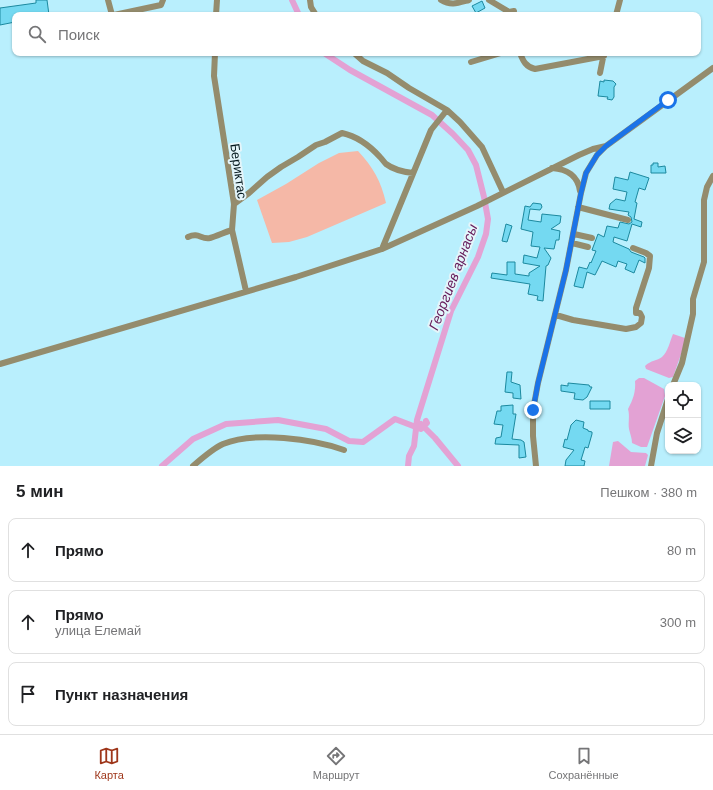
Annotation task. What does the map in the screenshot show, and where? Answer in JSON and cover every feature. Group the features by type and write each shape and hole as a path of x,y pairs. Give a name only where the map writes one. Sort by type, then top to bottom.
{"street":[{"path":"108,0 112,12"},
{"path":"129,12 161,6 163,0"},
{"path":"216,12 217,0"},
{"path":"310,0 311,7 314,12"},
{"path":"441,0 448,4 456,4 469,0"},
{"path":"489,0 509,12 514,12"},
{"path":"617,12 620,0"},
{"name":"Бериктас","path":"215,56 214,76 234,204 232,230 246,291"},
{"path":"357,56 363,61 387,73 446,111 460,122 482,147 503,192"},
{"path":"471,62 491,56"},
{"path":"521,56 529,68 535,69 595,56"},
{"path":"600,73 604,56"},
{"path":"536,466 533,436 533,410 538,383 556,315 586,173 597,155 606,146 713,68"},
{"path":"382,249 431,130 446,111"},
{"path":"234,204 249,193 267,176 316,145 326,142 342,133 351,135 362,142 392,167 400,171 413,174"},
{"path":"0,364 296,277 382,249 477,206 550,168 593,149 606,146"},
{"path":"550,168 572,174 580,187 581,193"},
{"path":"675,382 682,363 693,314 694,299 704,262 704,200 707,188 713,176"},
{"path":"578,208 628,220"},
{"path":"188,237 198,235 204,238 210,238 232,230"},
{"path":"574,234 592,238"},
{"path":"572,243 588,247"},
{"path":"556,315 573,320 626,329 636,327 641,323 642,317 640,313 636,313 636,308 649,268 650,256 633,248"},
{"path":"651,466 657,433 665,408"},
{"path":"194,466 222,445 239,439 290,439 344,450"}],"shaded area":[{"path":"358,151 376,175 382,188 386,203 307,237 289,242 272,243 257,200 319,163 339,153"},
{"path":"673,334 685,338 685,343 673,377 669,378 646,369 645,366 647,364 664,355"},
{"path":"639,378 644,378 664,389 665,396 647,447 641,447 632,443 629,429 628,409 634,395 635,381"},
{"path":"618,441 631,452 646,453 648,455 645,466 609,466 613,442"}],"building":[{"path":"36,0 47,0 49,12 12,12 12,23 0,25 0,8 36,3"},
{"path":"482,1 485,8 475,12 472,6"},
{"path":"604,80 613,81 616,84 614,87 614,97 612,100 607,99 608,97 598,96 600,81 604,82"},
{"path":"653,163 658,163 658,167 665,166 666,173 651,173 651,165 653,165"},
{"path":"630,172 649,178 645,190 639,188 635,202 637,203 634,219 642,222 641,227 632,224 627,241 614,237 613,242 644,257 645,263 639,260 634,273 625,269 627,264 618,261 616,267 602,261 595,275 587,272 583,288 574,286 579,267 587,269 590,262 591,263 596,251 592,250 598,234 604,237 607,226 618,228 620,222 629,224 632,222 631,217 628,215 629,212 609,209 610,204 616,199 625,201 627,192 613,189 615,177 628,180"},
{"path":"533,203 541,204 542,207 540,210 530,209 528,220 541,222 542,214 561,216 560,223 551,229 560,231 559,240 556,240 554,249 544,248 551,258 546,266 543,301 537,300 538,296 528,294 530,284 491,278 492,273 507,275 507,262 515,262 515,274 529,276 529,273 540,266 523,263 524,255 537,258 540,247 531,246 533,232 521,229 525,206 530,207"},
{"path":"506,224 512,226 507,242 502,241"},
{"path":"507,372 512,372 511,382 520,385 521,399 513,398 513,393 505,392"},
{"path":"568,383 589,385 592,387 587,397 583,400 574,399 575,393 561,391 561,385 568,386"},
{"path":"590,401 610,401 610,409 590,409"},
{"path":"513,405 513,414 516,414 512,439 521,440 524,442 526,457 519,458 519,445 495,444 496,438 501,437 503,425 494,424 497,411 501,411 501,406"},
{"path":"576,420 584,422 583,428 592,432 592,434 588,448 585,447 581,460 585,461 584,466 565,466 566,460 574,450 563,447 565,439 567,440 571,425"}],"waterway":[{"name":"Георгиев арнасы","path":"292,0 298,12"},
{"name":"Георгиев арнасы","path":"329,56 350,70 432,115 453,134 468,150 476,165 484,197 488,219 486,234 478,257 451,311 417,420 414,446 409,456 408,466"},
{"path":"162,466 193,439 226,424 278,420 326,429 349,441 363,442 395,419 421,429 427,423 426,421"},
{"path":"421,424 435,438 458,466"}],"route":[{"path":"533,410 549,336 556,315 586,173 597,155 606,146 668,100"}]}
